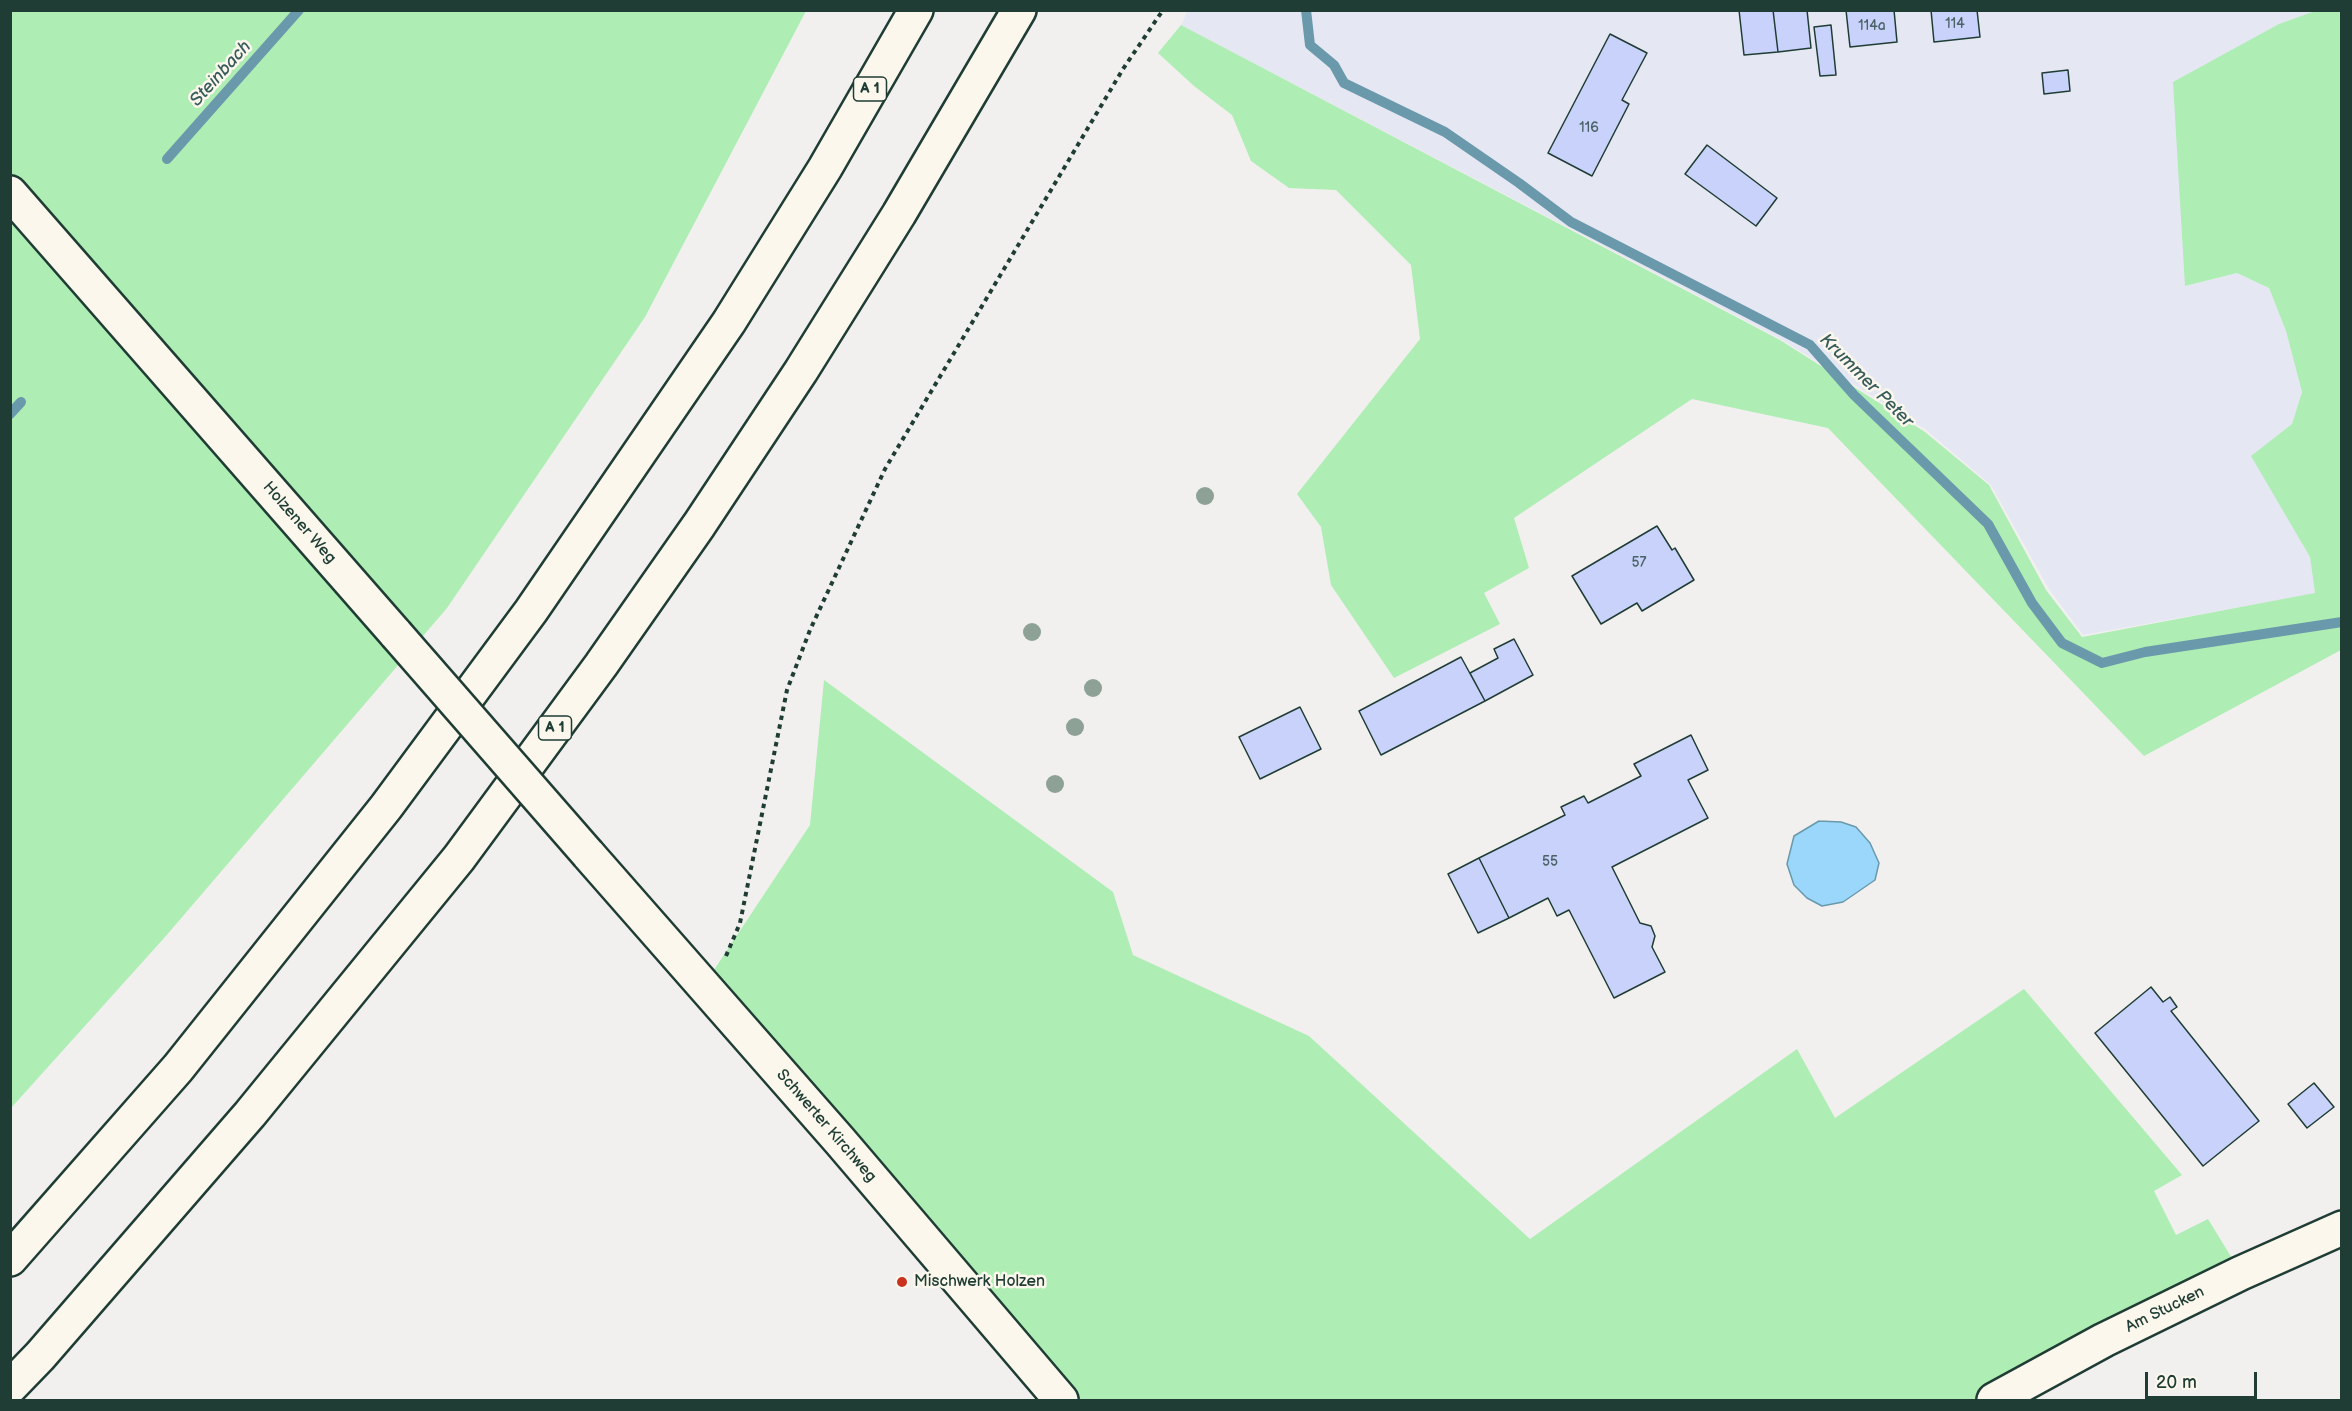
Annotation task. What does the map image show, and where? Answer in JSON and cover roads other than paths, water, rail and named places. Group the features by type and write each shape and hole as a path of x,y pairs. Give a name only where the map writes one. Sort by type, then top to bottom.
{"main road":[{"name":"A 1","path":"10,1259 178,1068 386,807 531,611 729,322 825,168 916,10"},
{"name":"A 1","path":"10,1387 40,1356 250,1114 459,858 699,525 801,371 899,214 1020,10"},
{"name":"Holzener Weg","path":"10,193 588,854"},
{"name":"Schwerter Kirchweg","path":"588,854 840,1141 1061,1401"},
{"name":"Am Stucken","path":"1994,1401 2104,1340 2241,1273 2342,1228"}],"water":[{"path":"1819,821 1841,822 1856,827 1870,843 1879,863 1875,880 1843,902 1822,906 1807,898 1794,885 1787,864 1794,836"}],"waterway":[{"name":"Steinbach","path":"167,159 299,10"},
{"name":"Krummer Peter","path":"1306,10 1310,45 1334,65 1344,83 1445,132 1571,222 1810,345 1854,395 1988,524 2032,603 2062,643 2102,663 2145,652 2342,622"},
{"name":"Steinbach","path":"10,414 21,402"}],"place":[{"name":"Mischwerk Holzen","path":"902,1282"}]}
